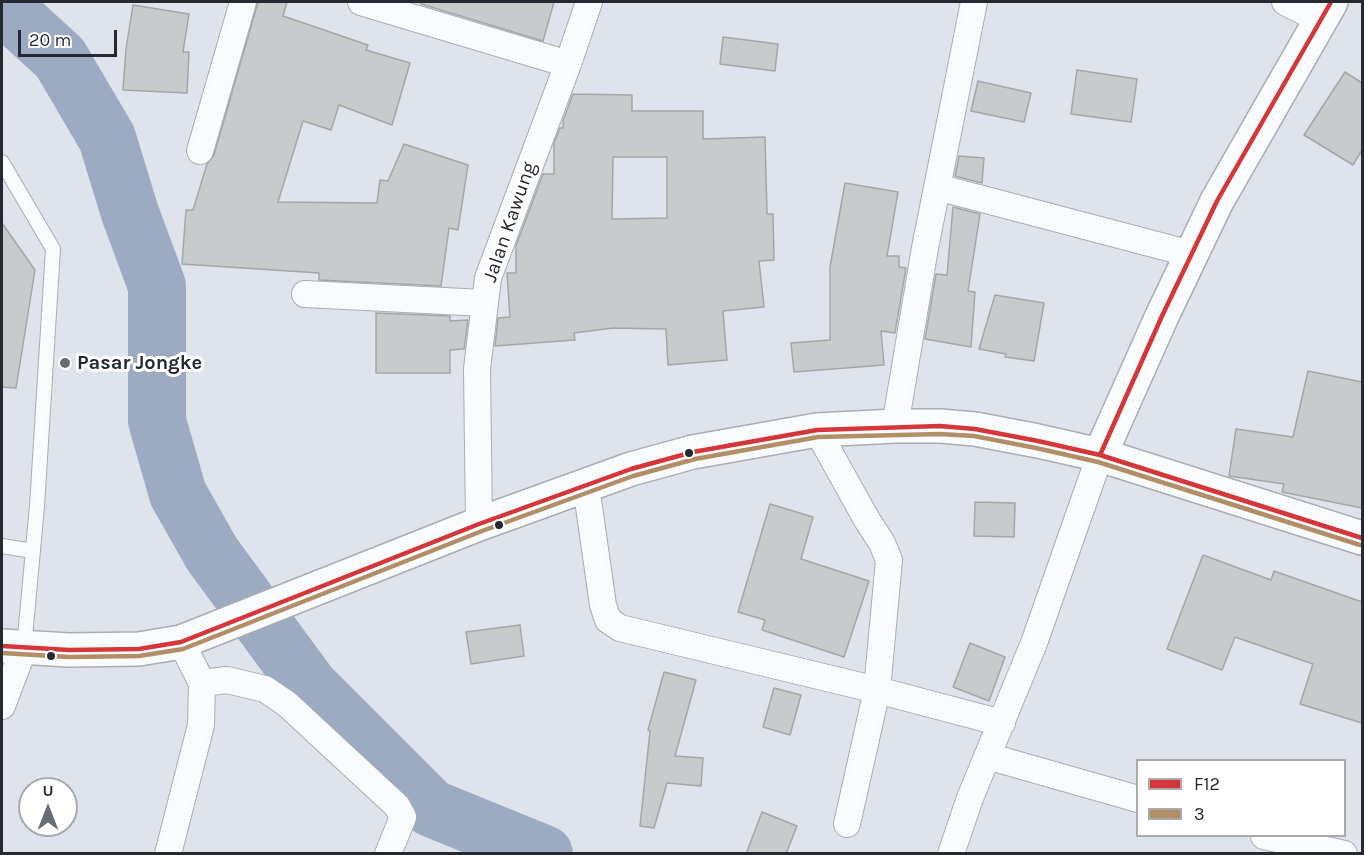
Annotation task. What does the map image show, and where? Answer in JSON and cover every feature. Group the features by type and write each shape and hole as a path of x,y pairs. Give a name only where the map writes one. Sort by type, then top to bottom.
{"main road":[{"path":"1100,454 1217,201 1326,11"},
{"path":"13,647 69,650 139,649 181,642 480,524 631,469 693,452 817,430 895,426 975,429 1100,454 1362,538"}],"street":[{"path":"200,151 243,2"},
{"path":"361,2 568,64"},
{"name":"Jalan Kawung","path":"480,524 477,369 484,303 491,268 589,2"},
{"path":"895,426 910,326 974,2"},
{"path":"1285,2 1326,11"},
{"path":"937,187 1191,254"},
{"path":"305,294 484,303"},
{"path":"817,430 882,543 889,560 878,690 847,824"},
{"path":"951,854 987,756 1034,643 1100,454"},
{"path":"586,486 603,605 608,620 620,628 878,690 1002,723"},
{"path":"168,854 201,725 202,683 181,642"},
{"path":"2,705 13,647"},
{"path":"202,683 227,680 265,689 287,704 397,806 403,817 388,854"},
{"path":"987,756 1136,799"},
{"path":"1267,837 1344,854"}],"lane":[{"path":"2,162 53,249 33,550 13,647"},
{"path":"2,546 33,550"}],"building":[{"path":"258,2 287,2 283,16 368,45 366,50 410,63 392,125 339,105 331,130 303,121 278,202 377,203 380,180 388,181 404,144 468,165 458,230 449,228 441,286 319,280 319,273 182,264 186,210 193,210 207,164 214,155"},
{"path":"421,2 554,2 543,41 421,4"},
{"path":"133,5 189,14 183,52 189,52 187,93 123,90 126,49"},
{"path":"723,37 778,44 775,71 720,64"},
{"path":"1077,70 1137,79 1131,122 1071,114"},
{"path":"1345,72 1362,83 1362,150 1353,165 1304,135"},
{"path":"978,81 1031,93 1024,122 971,111"},
{"path":"573,94 632,95 632,111 703,111 703,139 765,137 767,214 773,214 774,260 759,261 764,307 723,311 727,360 668,365 666,329 613,328 574,333 575,340 495,346 498,318 510,317 507,273 516,273 516,246 543,174 554,174 554,143 560,128 563,128 563,121","holes":["613,157 667,157 667,218 612,219"]},
{"path":"959,156 984,158 982,183 955,176"},
{"path":"845,183 898,192 887,256 899,256 899,267 906,268 895,333 881,331 884,365 794,372 791,343 830,340 830,267"},
{"path":"953,207 980,214 968,291 975,292 971,347 925,339 936,274 947,275"},
{"path":"2,223 35,270 16,388 2,387"},
{"path":"995,295 1044,303 1034,361 1005,357 1006,354 979,349"},
{"path":"376,313 450,316 450,321 468,320 464,349 450,350 450,373 376,373"},
{"path":"1308,371 1362,382 1362,508 1282,492 1284,484 1229,476 1236,429 1293,437"},
{"path":"975,502 1015,503 1014,537 974,536"},
{"path":"770,504 813,517 801,559 869,581 844,657 762,630 765,620 738,612"},
{"path":"1203,555 1271,580 1274,571 1362,602 1362,723 1300,704 1313,664 1235,637 1222,670 1167,649"},
{"path":"520,625 524,656 471,664 466,632"},
{"path":"970,643 1005,657 989,701 953,687"},
{"path":"664,672 696,680 675,756 703,758 701,786 667,783 654,828 640,826 650,731 648,730"},
{"path":"774,688 801,695 790,735 763,727"},
{"path":"762,812 797,826 786,854 746,854"}],"waterway":[{"path":"2,5 60,58 107,138 130,213 157,286 157,421 178,494 212,554 309,686 431,808 544,854"}],"transit line":[{"name":"F12","path":"1100,455 1162,316 1217,201 1331,2"},
{"name":"F12","path":"2,646 69,650 139,649 181,642 479,524 631,469 693,452 817,430 940,426 975,429 1038,441 1100,455 1362,538"},
{"name":"3","path":"2,653 69,657 139,656 183,649 482,531 633,476 695,459 818,437 940,434 974,436 1036,448 1098,462 1360,545"}],"place":[{"name":"Pasar Jongke","path":"65,363"}]}
